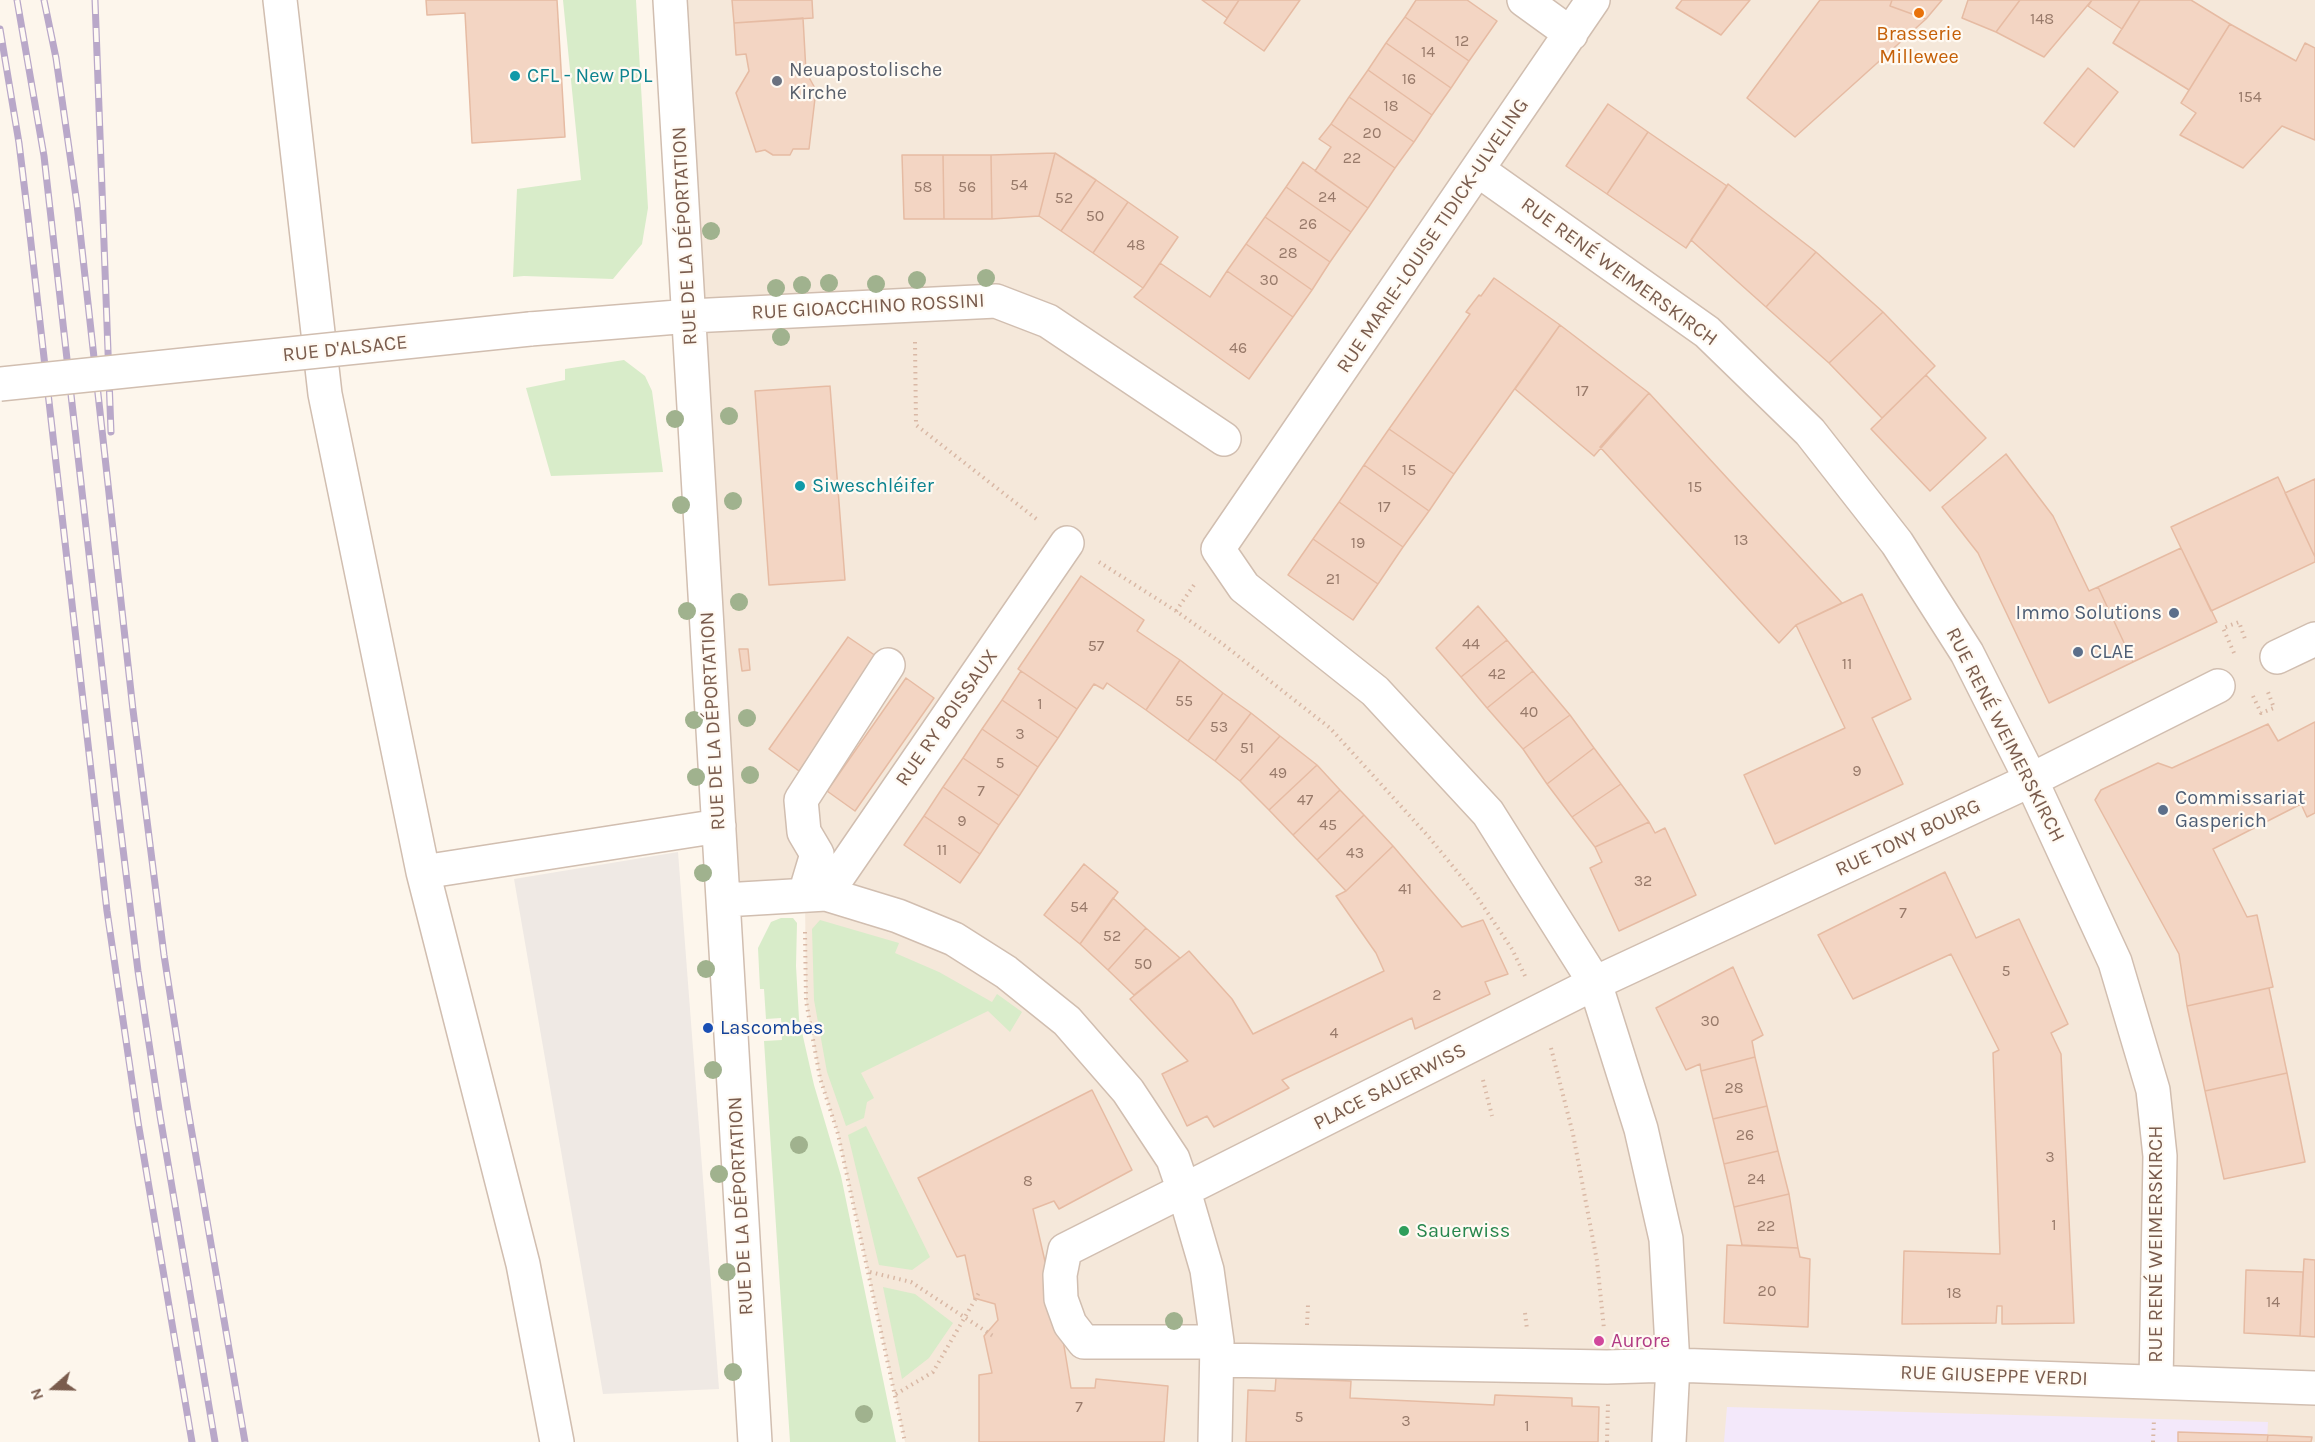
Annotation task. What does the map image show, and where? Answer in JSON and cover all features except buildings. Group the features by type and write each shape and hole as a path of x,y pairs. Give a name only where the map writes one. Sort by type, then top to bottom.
{"street":[{"path":"280,0 325,394 423,872 523,1264 558,1442"},
{"name":"RUE DE LA DÉPORTATION","path":"670,0 755,1442"},
{"path":"1524,0 1570,34"},
{"name":"RUE MARIE-LOUISE TIDICK-ULVELING","path":"1593,0 1218,549 1244,587 1375,690 1488,813 1595,983"},
{"name":"RUE RENÉ WEIMERSKIRCH","path":"1478,170 1707,332 1810,432 1897,543 1967,653 2031,780 2115,962 2153,1090 2160,1156 2156,1382"},
{"name":"RUE GIOACCHINO ROSSINI","path":"690,316 996,301 1048,321 1224,439"},
{"name":"RUE D'ALSACE","path":"0,384 690,316"},
{"name":"RUE RY BOISSAUX","path":"815,894 1067,543"},
{"path":"2277,657 2315,639"},
{"path":"815,894 817,854 804,832 801,800 888,665"},
{"name":"RUE TONY BOURG","path":"1595,983 2031,780 2218,686"},
{"path":"423,872 719,826"},
{"path":"724,900 815,894 898,916 954,939 1006,972 1067,1021 1128,1091 1173,1159 1207,1270 1218,1351 1215,1442"},
{"path":"1595,983 1641,1129 1666,1239 1672,1365 1669,1442"},
{"name":"PLACE SAUERWISS","path":"1218,1351 1084,1342 1070,1323 1061,1299 1060,1275 1065,1250 1595,983"},
{"path":"1218,1351 1607,1367 1672,1365"},
{"name":"RUE GIUSEPPE VERDI","path":"1672,1365 2315,1388"}],"path":[{"path":"914,305 916,425 1067,543 1186,618 1293,697 1330,728 1428,836 1473,891 1512,949 1542,1010 1573,1134 1594,1250 1607,1367 1607,1442"},
{"path":"815,894 806,1001 820,1078 838,1134 870,1272 905,1442"},
{"path":"1483,1082 1492,1116"},
{"path":"870,1272 911,1282 993,1336"},
{"path":"896,1394 933,1372 980,1291"},
{"path":"1526,1313 1527,1334"}],"shaded area":[{"path":"670,0 2315,0 2315,1442 905,1442 838,1134 820,1078 806,1001 805,894 724,900"},
{"path":"678,852 719,1389 603,1394 514,879"},
{"path":"1727,1407 2268,1422 2267,1442 1724,1442"}],"green space":[{"path":"563,0 636,0 648,208 642,244 613,279 513,277 517,189 581,180"},
{"path":"624,360 645,376 652,391 663,472 551,476 526,388 565,380 565,369"},
{"path":"781,918 793,918 797,923 796,966 799,1019 814,1085 841,1176 896,1442 790,1442 764,1041 782,1040 781,1018 766,1019 764,989 760,989 758,948 771,922"},
{"path":"820,920 899,943 895,953 939,972 992,1002 997,994 1022,1012 1010,1032 988,1011 861,1073 874,1098 867,1102 864,1118 846,1126 827,1072 814,1000 812,929"},
{"path":"866,1126 930,1257 912,1270 879,1265 848,1135"},
{"path":"883,1287 915,1294 953,1323 929,1358 902,1379"}],"railway":[{"path":"17,0 44,156 138,971 215,1442"},
{"path":"44,0 56,58 77,204 133,710 164,955 245,1442"},
{"path":"95,0 111,432"},
{"path":"0,29 19,143 28,217 107,911 138,1122 192,1442"}],"place":[{"name":"Brasserie Millewee","path":"1919,13"},
{"name":"CFL - New PDL","path":"515,76"},
{"name":"Neuapostolische Kirche","path":"777,81"},
{"name":"Siweschléifer","path":"800,486"},
{"name":"Immo Solutions","path":"2174,613"},
{"name":"CLAE","path":"2078,652"},
{"name":"Commissariat Gasperich","path":"2163,810"},
{"name":"Lascombes","path":"708,1028"},
{"name":"Sauerwiss","path":"1404,1231"},
{"name":"Aurore","path":"1599,1341"}]}
